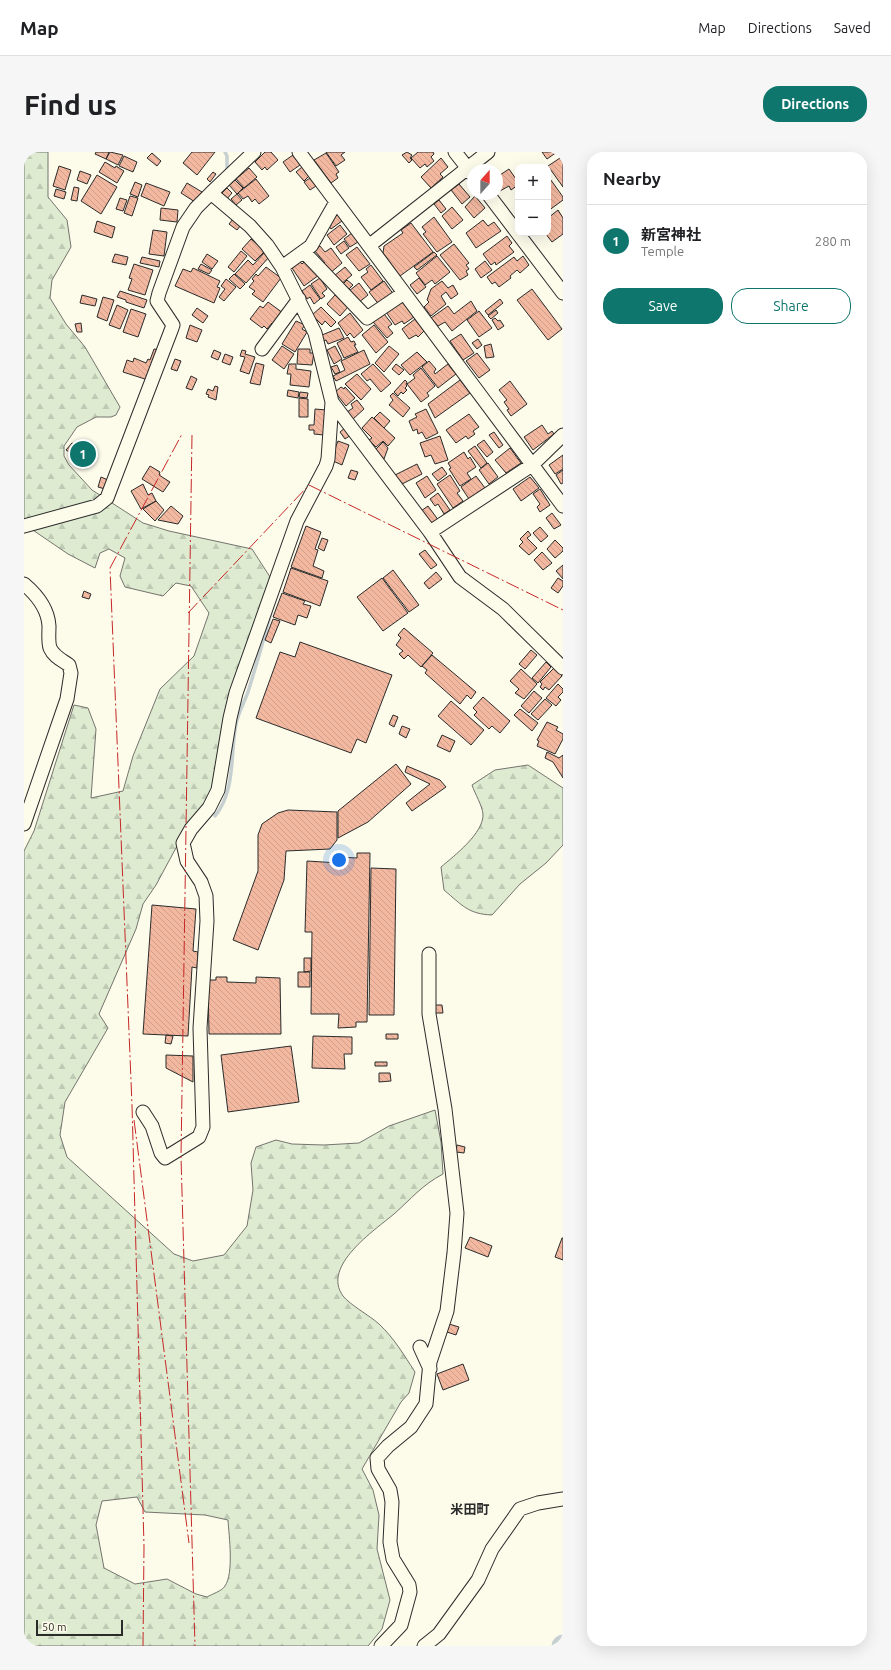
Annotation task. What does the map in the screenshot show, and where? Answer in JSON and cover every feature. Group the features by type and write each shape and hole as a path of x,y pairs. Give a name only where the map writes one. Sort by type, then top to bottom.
{"street":[{"path":"24,526 97,506 107,498 173,325 157,301 183,227 196,208 254,152"},
{"path":"299,152 370,245 404,293 563,506"},
{"path":"455,152 467,167"},
{"path":"477,164 488,152"},
{"path":"370,245 467,173"},
{"path":"144,1112 152,1126 163,1158 198,1137 203,1127 200,1028 207,921 206,896 201,882 187,860 183,843 191,829 209,808 218,790 230,718 236,693 297,521 318,483 328,459 332,402 315,333 282,267 267,245 250,226 211,193"},
{"path":"493,200 563,293"},
{"path":"282,267 311,246 336,202"},
{"path":"304,252 367,318 404,293"},
{"path":"262,349 299,299"},
{"path":"332,402 430,532 460,577 503,608 563,668"},
{"path":"430,532 532,465 563,435"},
{"path":"24,584 39,599 45,609 49,619 50,648 56,657 69,665 71,673 67,699 24,824"},
{"path":"381,1646 401,1625 410,1592 409,1585 393,1559 390,1542 392,1502 390,1490 378,1469 377,1458 388,1446 412,1427 423,1410 427,1396 430,1362 449,1300 457,1213 445,1109 429,1014 429,954"},
{"path":"420,1347 430,1369"},
{"path":"424,1646 439,1634 478,1580 492,1549 520,1509 563,1499"}],"green space":[{"path":"24,152 48,152 48,197 67,220 71,247 52,280 50,298 66,324 85,347 120,407 116,415 111,417 96,417 77,427 64,446 64,456 69,465 92,490 143,523 169,531 252,549 272,580 214,793 184,833 156,885 143,904 136,929 99,1014 108,1028 65,1102 60,1135 67,1157 174,1254 193,1261 224,1255 247,1226 253,1190 251,1163 256,1147 276,1140 292,1144 324,1145 359,1143 389,1126 435,1110 441,1142 443,1174 423,1188 364,1239 344,1261 339,1273 338,1285 343,1296 384,1329 415,1372 409,1393 401,1402 362,1469 373,1490 379,1515 377,1549 390,1600 382,1629 368,1646 24,1646 24,851 34,831 74,705 88,708 96,729 91,798 123,791 133,756 160,689 194,656 209,613 191,586 176,583 163,596 125,587 120,576 125,558 109,549 100,553 95,568 68,554 24,524","holes":["137,1497 145,1512 205,1515 228,1520 230,1564 228,1580 224,1588 207,1597 196,1594 167,1579 135,1584 104,1568 96,1525 102,1501"]},
{"path":"528,765 563,788 563,845 546,863 520,884 492,915 471,911 444,890 441,867 467,844 479,829 483,814 472,785 495,770"}],"building":[{"path":"96,152 109,152 106,159 95,154"},
{"path":"110,152 123,155 118,165 106,159"},
{"path":"192,152 215,152 197,175 183,163"},
{"path":"265,152 271,152 278,160 267,170 265,167 262,170 255,162"},
{"path":"326,152 345,152 341,155 345,160 336,166"},
{"path":"407,152 412,155 410,158 412,160 409,163 402,155"},
{"path":"418,152 433,152 434,154 431,157 434,161 427,167 425,164 420,168 411,158"},
{"path":"542,152 557,152 547,159"},
{"path":"152,153 161,161 157,166 147,158"},
{"path":"326,153 339,172 336,174 338,178 331,183 314,160"},
{"path":"293,155 300,165 290,172 283,162"},
{"path":"124,156 137,162 133,172 119,166"},
{"path":"563,156 563,187 551,170 551,164"},
{"path":"441,158 448,167 440,174 443,177 431,188 421,177"},
{"path":"105,162 124,171 117,183 99,172"},
{"path":"59,166 71,170 65,190 53,186"},
{"path":"302,167 309,176 304,181 296,172"},
{"path":"249,168 257,177 244,188 236,179"},
{"path":"509,169 515,178 515,187 511,190 509,186 503,189 503,173"},
{"path":"80,171 91,175 87,184 77,180"},
{"path":"213,172 216,174 210,182 207,179"},
{"path":"97,175 117,187 101,214 81,201"},
{"path":"310,178 316,186 310,190 304,182"},
{"path":"256,179 269,196 259,204 255,199 252,202 248,196 243,199 238,193"},
{"path":"235,180 243,188 237,194 229,185"},
{"path":"551,180 563,197 563,200 551,209"},
{"path":"135,182 142,185 138,197 130,194"},
{"path":"146,183 170,192 164,206 141,196"},
{"path":"187,183 202,192 195,202 181,193"},
{"path":"459,184 467,193 467,200 462,204 451,190"},
{"path":"74,187 79,188 77,201 71,200"},
{"path":"227,188 232,193 226,200 220,195"},
{"path":"56,189 66,192 64,199 54,196"},
{"path":"237,194 242,200 236,205 231,199"},
{"path":"130,196 138,198 132,216 124,213"},
{"path":"120,198 127,200 123,211 116,209"},
{"path":"439,200 446,209 441,213 434,204"},
{"path":"471,200 478,200 485,208 474,218 465,207"},
{"path":"452,207 463,220 452,229 442,216"},
{"path":"161,208 178,210 177,222 160,220"},
{"path":"558,210 563,218 563,234 552,242 547,236 551,236 551,216"},
{"path":"337,213 342,221 331,229 329,226"},
{"path":"434,217 452,242 437,252 423,234 426,232 422,227"},
{"path":"233,219 241,225 237,230 229,224"},
{"path":"483,220 488,226 494,222 501,231 476,248 466,233"},
{"path":"97,221 115,227 112,238 94,232"},
{"path":"411,223 433,252 400,276 383,253 384,246 403,233 401,230"},
{"path":"340,225 347,234 334,245 327,235"},
{"path":"153,230 167,232 164,256 149,254"},
{"path":"352,233 358,242 350,247 344,239"},
{"path":"507,236 512,243 509,246 514,252 496,265 495,262 491,265 483,254"},
{"path":"251,239 265,251 255,261 242,249"},
{"path":"344,241 349,248 341,254 336,247"},
{"path":"454,244 469,263 466,265 469,269 466,271 468,275 460,280 440,255"},
{"path":"320,246 325,252 331,248 342,263 329,274 322,266 325,263 314,250"},
{"path":"357,247 370,264 359,271 346,255"},
{"path":"241,251 247,256 234,272 228,267"},
{"path":"434,252 437,255 417,270 414,267"},
{"path":"264,253 269,257 246,283 235,274 248,260 253,265"},
{"path":"115,254 128,257 126,265 112,262"},
{"path":"207,254 218,261 212,269 202,262"},
{"path":"437,256 450,272 435,284 432,280 425,285 416,273"},
{"path":"523,256 529,265 520,273 517,270 510,276 511,278 499,287 495,282 492,284 487,277 514,257 517,261"},
{"path":"142,257 160,261 159,267 140,263"},
{"path":"305,261 314,272 316,271 319,275 304,286 292,268 300,262 302,264"},
{"path":"485,261 492,270 481,278 475,269"},
{"path":"134,264 153,270 145,295 128,290 132,279 129,278"},
{"path":"201,264 212,270 209,274 198,269"},
{"path":"371,265 383,281 371,290 361,277 368,272 366,269"},
{"path":"266,267 281,278 263,302 252,294 255,291 249,287 254,281 252,279 256,274 258,276"},
{"path":"345,267 352,275 341,284 334,276"},
{"path":"193,268 220,281 217,287 220,288 214,303 175,286 183,269 191,272"},
{"path":"234,274 245,284 240,289 229,279"},
{"path":"320,278 327,289 322,293 325,296 321,299 311,284"},
{"path":"419,278 426,287 417,294 410,285"},
{"path":"226,279 236,287 224,301 219,297 225,289 221,286"},
{"path":"347,280 353,285 347,291 341,286"},
{"path":"384,281 394,295 380,306 369,292"},
{"path":"442,281 448,288 453,285 458,294 451,299 446,292 441,296 446,304 431,316 424,307 429,302 427,300 431,289"},
{"path":"359,283 368,295 358,303 349,291"},
{"path":"310,285 320,299 314,304 310,297 307,299 302,291"},
{"path":"532,289 562,329 548,340 517,300"},
{"path":"120,291 147,300 144,308 126,302 126,300 117,297"},
{"path":"82,295 97,299 95,306 80,303"},
{"path":"335,295 348,307 340,316 327,304"},
{"path":"103,297 114,300 107,321 97,317"},
{"path":"500,299 503,303 488,315 485,311"},
{"path":"402,301 414,317 404,324 402,321 395,325 386,312"},
{"path":"471,301 477,311 452,331 445,322 438,326 431,318 448,306 454,314"},
{"path":"268,302 283,313 274,325 272,323 267,329 264,326 262,328 250,319 260,306 263,308"},
{"path":"117,305 128,310 120,329 109,325"},
{"path":"321,307 336,322 331,327 325,321 322,325 312,315"},
{"path":"197,308 208,316 203,323 192,315"},
{"path":"131,309 146,314 138,337 123,332"},
{"path":"496,310 498,313 491,319 488,316"},
{"path":"479,311 492,328 479,337 467,320"},
{"path":"350,313 363,330 354,338 350,333 347,336 338,323"},
{"path":"384,314 392,324 388,327 393,333 387,338 373,322"},
{"path":"495,318 498,321 500,320 504,326 498,330 492,320"},
{"path":"415,319 424,331 418,337 416,335 409,339 402,329"},
{"path":"296,321 305,325 302,329 307,332 295,352 282,344"},
{"path":"81,323 82,332 77,332 75,324"},
{"path":"190,325 202,330 197,342 186,338"},
{"path":"374,325 388,342 376,353 362,335"},
{"path":"339,328 344,338 328,344 326,340 323,341 322,335"},
{"path":"461,334 474,353 463,360 450,341"},
{"path":"348,337 351,342 354,341 356,345 354,345 358,352 344,358 337,343"},
{"path":"478,339 482,345 477,349 472,343"},
{"path":"491,344 494,357 486,358 484,346"},
{"path":"282,346 294,354 284,369 272,360"},
{"path":"335,346 342,359 334,364 327,350"},
{"path":"389,346 399,354 384,372 375,363"},
{"path":"154,349 160,350 148,380 123,372 127,360 133,362 134,358 146,363 148,359 150,360"},
{"path":"298,349 310,349 310,353 314,353 312,365 297,364"},
{"path":"214,350 221,353 218,360 211,357"},
{"path":"242,350 246,351 245,354 255,357 249,374 240,371 245,357 240,356"},
{"path":"364,350 370,364 336,381 333,376 345,370 341,361"},
{"path":"417,352 427,362 410,375 401,365"},
{"path":"477,353 490,370 479,378 466,361"},
{"path":"225,354 233,357 230,365 222,362"},
{"path":"175,359 181,361 177,371 171,369"},
{"path":"429,361 436,369 434,372 435,374 448,364 456,374 438,388 422,367"},
{"path":"256,363 264,365 260,385 250,383"},
{"path":"289,364 296,364 296,369 311,371 309,387 290,385 291,374 287,374"},
{"path":"373,364 391,383 381,392 370,379 367,381 361,374"},
{"path":"396,364 404,370 399,375 392,369"},
{"path":"337,365 340,372 335,374 331,367"},
{"path":"421,368 435,386 427,393 429,396 421,402 407,384 415,378 413,375"},
{"path":"357,374 371,389 361,400 345,384"},
{"path":"191,376 197,379 192,390 186,388"},
{"path":"405,380 407,382 407,386 405,388 407,390 403,394 401,392 398,396 394,392"},
{"path":"460,380 470,393 435,418 428,404"},
{"path":"510,381 527,404 511,416 507,410 509,409 504,402 507,400 499,390"},
{"path":"215,386 218,387 216,400 208,397 209,395 206,394 208,389 213,391"},
{"path":"341,387 344,389 345,387 355,398 346,406 335,392"},
{"path":"288,390 299,392 298,398 287,396"},
{"path":"300,392 308,393 307,398 299,397"},
{"path":"393,393 410,408 403,417 389,405 393,400 390,396"},
{"path":"299,398 308,399 308,417 299,417"},
{"path":"357,400 364,409 353,419 347,412 353,408 351,404"},
{"path":"315,409 326,410 324,435 314,434 314,430 309,430 309,425 314,425"},
{"path":"426,409 438,433 426,439 422,432 418,434 417,429 413,431 409,421 417,417 415,414"},
{"path":"380,412 390,421 384,428 374,418"},
{"path":"469,414 479,427 473,431 475,434 468,439 466,436 456,443 446,430"},
{"path":"372,417 395,438 388,446 383,441 376,447 369,440 372,438 362,428"},
{"path":"542,425 548,434 552,431 554,434 533,450 524,437"},
{"path":"346,427 351,435 345,439 340,432"},
{"path":"494,432 503,445 499,448 489,435"},
{"path":"440,436 448,460 435,464 431,455 425,457 420,443"},
{"path":"484,440 493,452 487,457 477,445"},
{"path":"338,441 349,445 342,465 333,461 332,456"},
{"path":"383,442 388,448 384,459 374,451"},
{"path":"72,443 76,445 71,453 66,450"},
{"path":"475,446 487,463 481,468 468,451"},
{"path":"82,447 90,452 83,463 75,458"},
{"path":"510,448 521,463 506,473 495,460"},
{"path":"464,452 468,459 470,457 476,467 467,473 471,479 460,486 449,469 451,468 448,463"},
{"path":"563,455 563,469 555,474 549,465"},
{"path":"488,463 498,477 489,484 479,470"},
{"path":"417,464 422,474 400,485 395,475"},
{"path":"150,466 160,472 159,475 170,482 163,492 142,479"},
{"path":"442,467 447,474 438,481 432,474"},
{"path":"351,470 358,472 355,480 348,478"},
{"path":"563,470 563,483 561,484 556,475"},
{"path":"450,475 460,491 457,493 463,501 453,508 437,484"},
{"path":"427,476 436,490 425,498 416,483"},
{"path":"476,476 485,488 469,499 461,487"},
{"path":"101,477 108,480 105,489 98,487"},
{"path":"530,477 539,488 521,501 513,489"},
{"path":"143,484 148,495 152,493 156,501 141,509 131,491"},
{"path":"540,489 550,505 540,512 537,507 540,504 533,494"},
{"path":"438,493 450,510 444,514 438,504 435,506 430,499"},
{"path":"156,501 164,510 155,521 143,509"},
{"path":"171,506 183,516 178,524 158,520"},
{"path":"428,506 439,521 432,526 421,511"},
{"path":"552,513 561,525 554,529 546,518"},
{"path":"306,526 321,532 315,549 318,550 313,566 324,571 322,578 291,567"},
{"path":"540,527 548,536 541,542 533,533"},
{"path":"528,531 531,535 527,538 537,548 529,555 519,546 523,542 520,539"},
{"path":"322,538 328,540 324,551 318,548"},
{"path":"555,540 563,548 563,551 555,558 547,549"},
{"path":"425,550 437,565 431,569 419,554"},
{"path":"542,552 552,563 543,570 534,560"},
{"path":"563,565 563,579 556,571"},
{"path":"291,568 328,581 320,606 283,592"},
{"path":"393,570 419,605 409,612 383,578"},
{"path":"436,572 442,579 429,589 424,583"},
{"path":"382,578 408,613 383,631 357,597"},
{"path":"558,578 563,581 563,586 558,593 551,588"},
{"path":"84,591 91,594 89,599 82,597"},
{"path":"282,593 305,601 303,604 311,606 307,618 298,615 295,625 273,617"},
{"path":"273,619 280,621 271,643 265,640"},
{"path":"404,628 433,653 421,667 408,655 404,659 399,654 403,651 396,645 401,638 398,635"},
{"path":"300,642 392,675 366,743 357,739 351,753 256,718 280,652 295,657"},
{"path":"531,650 537,655 525,669 519,664"},
{"path":"432,655 476,692 471,699 467,695 460,704 425,673 427,670 422,666"},
{"path":"546,662 551,667 538,683 532,678"},
{"path":"554,668 562,676 549,690 545,687 543,690 540,687 542,684 540,682"},
{"path":"521,669 537,684 524,699 515,693 519,689 510,681"},
{"path":"558,684 563,689 563,692 558,697 561,700 556,706 546,698"},
{"path":"534,691 542,698 529,713 521,706"},
{"path":"483,697 510,721 500,733 492,726 489,729 474,715 477,712 473,708"},
{"path":"545,699 552,705 538,720 531,714"},
{"path":"451,701 484,730 471,745 438,716"},
{"path":"520,709 538,723 532,731 514,715"},
{"path":"393,715 398,717 394,727 389,724"},
{"path":"547,722 558,727 556,730 563,734 563,739 555,754 537,746 539,741 537,740"},
{"path":"402,726 410,729 406,738 399,734"},
{"path":"442,735 455,741 450,752 437,746"},
{"path":"547,752 559,758 563,755 563,778 553,762 545,758"},
{"path":"396,764 411,784 368,822 338,838 338,811"},
{"path":"407,766 440,780 446,787 412,811 406,803 430,784 405,772"},
{"path":"288,810 337,812 337,840 330,849 286,851 284,880 258,950 233,940 258,871 258,835 262,824 278,813"},
{"path":"357,853 370,853 367,1022 356,1022 356,1027 338,1028 339,1014 311,1014 312,932 305,932 307,861 339,863 339,857 357,858"},
{"path":"371,868 396,869 394,1015 369,1015"},
{"path":"152,905 196,909 193,951 198,952 197,968 192,967 188,1036 143,1034"},
{"path":"304,958 311,958 311,971 304,972"},
{"path":"298,972 310,972 310,987 298,987"},
{"path":"216,977 227,977 227,982 256,983 256,977 280,978 281,1034 209,1034 208,980 216,980"},
{"path":"433,1005 442,1005 443,1013 433,1013"},
{"path":"386,1034 398,1034 398,1039 386,1039"},
{"path":"166,1035 173,1036 171,1044 165,1043"},
{"path":"313,1036 352,1037 352,1054 344,1054 345,1069 312,1068"},
{"path":"291,1046 299,1102 228,1112 221,1055"},
{"path":"166,1055 193,1056 193,1082 166,1068"},
{"path":"375,1062 387,1062 387,1066 375,1066"},
{"path":"379,1073 390,1073 391,1081 379,1082"},
{"path":"457,1145 465,1147 464,1153 456,1152"},
{"path":"470,1237 492,1246 488,1257 465,1248"},
{"path":"563,1238 563,1260 555,1257"},
{"path":"449,1324 459,1327 456,1335 447,1332"},
{"path":"463,1364 469,1380 443,1390 437,1374"}],"waterway":[{"path":"225,152 227,156 227,170"},
{"path":"215,816 222,806 226,795 231,772 237,720 248,692 271,612"}],"power":[{"path":"143,1646 144,1546 132,1105 110,568 182,434"},
{"path":"192,435 181,1157 195,1646"},
{"path":"188,613 309,485 563,610"},
{"path":"134,1120 189,1543"}],"place":[{"name":"新宮神社","path":"83,454"}],"district":[{"name":"米田町","path":"470,1509"}]}
